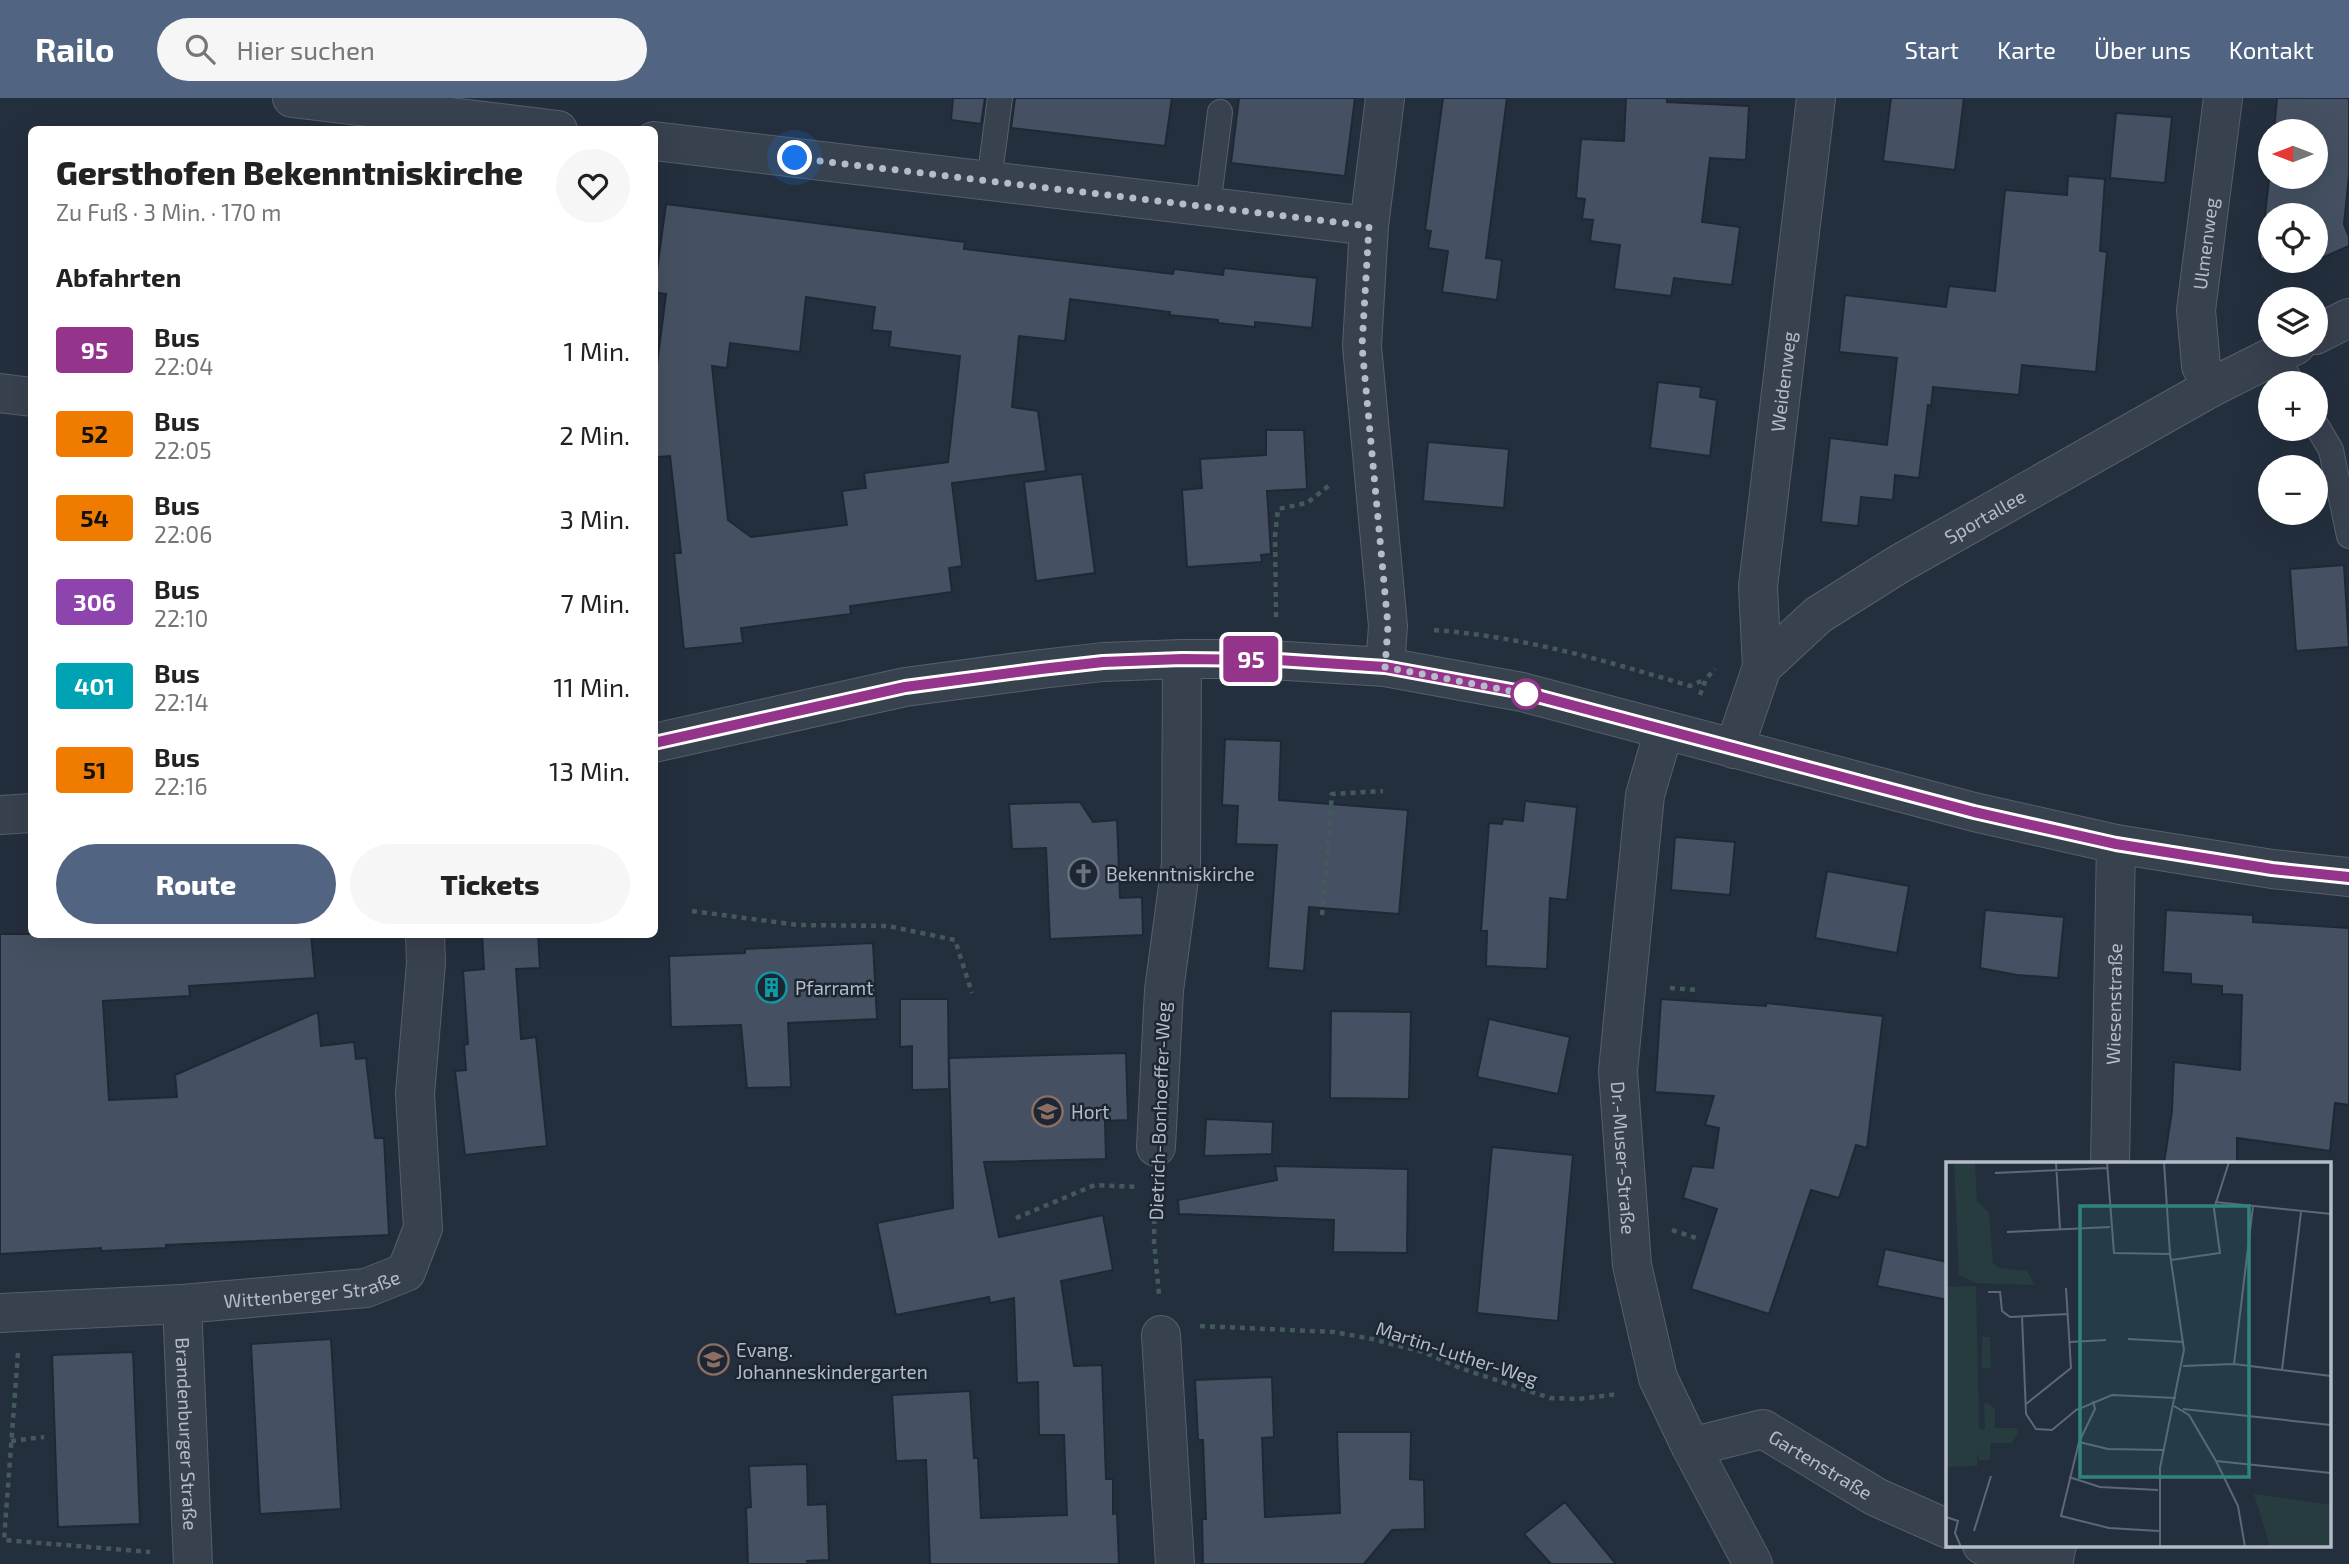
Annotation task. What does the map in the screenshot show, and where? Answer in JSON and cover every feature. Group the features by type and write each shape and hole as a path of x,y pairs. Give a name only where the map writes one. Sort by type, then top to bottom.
{"street":[{"path":"292,98 525,126"},
{"path":"1385,98 1369,226 1362,346 1388,626 1385,667"},
{"name":"Weidenweg","path":"1762,667 1758,586 1816,98"},
{"name":"Ulmenweg","path":"2212,387 2201,366 2196,310 2222,98"},
{"path":"658,141 1369,226"},
{"path":"2328,328 2349,318"},
{"name":"Sportallee","path":"1734,749 1762,667 1818,615 1899,564 2212,387 2288,361"},
{"path":"0,393 28,396"},
{"name":"Dietrich-Bonhoeffer-Weg","path":"1156,1147 1164,990 1181,863 1182,659"},
{"path":"658,742 905,687 983,675 1103,662 1266,660 1385,667 1522,692 1974,812 2116,844 2272,869 2349,877"},
{"name":"Dr.-Muser-Straße","path":"1664,730 1645,795 1618,1071 1632,1265 1658,1378 1753,1564"},
{"path":"0,815 28,813"},
{"name":"Wiesenstraße","path":"2110,1162 2116,844"},
{"name":"Wittenberger Straße","path":"11,1312 182,1304 366,1288 406,1272 423,1228 415,1094 426,963 425,938"},
{"name":"Brandenburger Straße","path":"182,1304 193,1560"},
{"path":"1161,1329 1175,1564"},
{"name":"Gartenstraße","path":"1691,1447 1763,1429 1876,1497 1946,1529"},
{"path":"1984,1546 2025,1564"},
{"path":"2053,1564 2057,1546"}],"lane":[{"path":"989,181 1000,98"},
{"path":"1208,207 1220,112"},
{"path":"2326,441 2331,450 2349,536"}],"path":[{"path":"1276,617 1275,536 1278,509 1307,503 1336,479"},
{"path":"1388,626 1482,634 1559,648 1690,686 1706,679"},
{"path":"1322,915 1332,794 1383,791"},
{"path":"692,911 798,925 888,926 954,940 972,993"},
{"name":"Dietrich-Bonhoeffer-Weg","path":"1016,1219 1095,1185 1155,1187 1154,1241 1161,1329"},
{"path":"11,1312 11,1441 3,1519 4,1540 193,1560"},
{"name":"Martin-Luther-Weg","path":"1161,1329 1334,1332 1423,1352 1460,1368 1550,1398 1579,1399 1616,1394 1658,1378"},
{"path":"11,1441 44,1437"}],"building":[{"path":"953,98 985,98 981,124 951,120"},
{"path":"1015,98 1172,98 1165,146 1011,128"},
{"path":"1239,98 1355,98 1345,176 1231,163"},
{"path":"1443,98 1507,98 1486,258 1502,260 1497,300 1442,292 1448,251 1428,248 1431,231 1425,230"},
{"path":"1626,98 1667,98 1667,102 1749,106 1746,160 1710,158 1702,222 1740,227 1732,285 1674,278 1671,296 1614,289 1620,245 1590,241 1593,220 1582,219 1585,199 1576,198 1581,139 1624,141"},
{"path":"1891,98 1964,98 1955,170 1883,161"},
{"path":"2277,98 2349,98 2349,175 2344,224 2349,246 2328,255 2328,203 2266,203 2268,189 2328,189 2328,119 2275,119"},
{"path":"2116,113 2172,117 2165,183 2110,178"},
{"path":"2068,176 2105,179 2100,251 2107,252 2096,372 2022,365 2019,395 1933,387 1931,406 1928,405 1919,478 1895,475 1893,500 1861,497 1858,526 1821,522 1830,438 1887,445 1897,358 1839,352 1845,295 1946,307 1949,286 1995,291 2005,190 2067,195"},
{"path":"666,204 965,242 964,249 1173,274 1174,269 1223,275 1224,268 1317,278 1312,328 1255,322 1255,327 1218,323 1218,320 1169,315 1170,312 1070,299 1065,341 1019,336 1012,407 1038,411 1046,471 952,483 962,566 949,568 952,592 850,606 851,614 741,628 743,643 684,649 674,553 681,553 670,456 658,457 658,357 666,294 658,293 658,263","holes":["806,297 875,307 872,330 891,332 889,347 960,356 948,462 864,473 866,488 842,491 847,525 751,537 728,520 712,366 727,368 730,343 800,352"]},
{"path":"1658,382 1701,387 1700,397 1717,400 1710,456 1650,448"},
{"path":"1266,430 1304,430 1307,489 1267,491 1271,554 1261,555 1262,562 1187,567 1182,490 1202,488 1200,459 1266,455"},
{"path":"1428,442 1509,449 1504,508 1423,501"},
{"path":"1082,474 1095,573 1036,581 1024,482"},
{"path":"2344,565 2349,647 2296,651 2290,569"},
{"path":"1225,739 1281,741 1279,800 1408,810 1399,914 1309,907 1304,971 1268,968 1277,845 1236,844 1238,806 1222,805"},
{"path":"1525,801 1577,807 1567,900 1550,898 1547,969 1486,966 1487,931 1481,931 1489,823 1502,824 1503,819 1523,821"},
{"name":"Bekenntniskirche","path":"1080,802 1093,822 1117,820 1120,898 1142,897 1143,935 1050,939 1046,848 1012,849 1009,804"},
{"path":"1675,837 1735,842 1730,895 1671,890"},
{"path":"1827,871 1909,886 1897,953 1815,938"},
{"path":"1985,910 2064,917 2058,978 2017,975 1980,968"},
{"path":"2166,910 2253,915 2253,922 2349,928 2349,1105 2335,1103 2330,1151 2237,1138 2237,1162 2164,1162 2172,1111 2174,1062 2240,1070 2242,995 2222,994 2222,986 2191,984 2191,974 2163,972"},
{"path":"0,934 28,934 28,938 311,938 315,978 189,986 190,996 103,1001 109,1100 177,1097 175,1075 318,1012 321,1046 354,1042 356,1059 366,1058 375,1138 384,1138 389,1235 166,1245 166,1248 101,1251 101,1248 0,1254"},
{"path":"482,938 538,938 540,968 516,969 521,1039 536,1037 547,1146 465,1155 455,1071 466,1070 464,1045 468,1044 463,971 484,969"},
{"name":"Pfarramt","path":"873,943 877,1019 788,1023 791,1087 747,1088 741,1025 671,1027 669,956 745,953 745,949"},
{"path":"900,999 948,999 949,1089 912,1090 912,1046 900,1047"},
{"path":"1661,999 1766,1006 1766,1003 1883,1016 1867,1148 1856,1145 1839,1198 1811,1190 1769,1314 1691,1289 1717,1209 1683,1198 1692,1166 1713,1168 1719,1128 1705,1125 1714,1096 1655,1092"},
{"path":"1331,1011 1411,1012 1409,1099 1330,1098"},
{"path":"1489,1019 1570,1037 1558,1094 1477,1077"},
{"path":"1126,1053 1128,1120 1105,1121 1106,1159 984,1162 999,1237 1103,1215 1113,1270 1061,1281 1074,1366 1102,1365 1106,1479 1113,1479 1113,1514 1117,1513 1119,1564 930,1564 926,1460 896,1461 892,1395 970,1391 974,1458 978,1458 981,1518 1067,1515 1064,1435 1039,1435 1038,1382 1017,1383 1014,1298 990,1303 989,1297 896,1315 877,1223 953,1208 949,1058"},
{"path":"1206,1119 1273,1122 1272,1154 1204,1156"},
{"path":"1492,1147 1573,1155 1558,1321 1477,1313"},
{"path":"1275,1166 1408,1169 1407,1253 1333,1252 1334,1220 1179,1214 1178,1200 1277,1180"},
{"path":"1885,1249 1946,1262 1946,1300 1877,1286"},
{"path":"331,1339 341,1509 260,1514 251,1344"},
{"path":"133,1352 140,1524 58,1527 52,1355"},
{"path":"1272,1377 1274,1437 1262,1438 1265,1517 1340,1513 1337,1432 1411,1432 1410,1479 1424,1480 1425,1529 1392,1530 1364,1564 1203,1564 1202,1519 1206,1519 1203,1440 1198,1440 1195,1380"},
{"path":"807,1464 808,1505 827,1504 829,1560 807,1561 808,1564 748,1564 746,1508 751,1507 749,1466"},
{"path":"1565,1502 1616,1564 1551,1564 1524,1534"}],"bus line":[{"name":"95","path":"658,742 881,691 983,675 1103,662 1253,659 1385,667 1522,692 1974,812 2116,844 2272,869 2349,877"}],"place":[{"name":"Bekenntniskirche","path":"1083,873"},
{"name":"Pfarramt","path":"772,987"},
{"name":"Hort","path":"1048,1111"},
{"name":"Evang. Johanneskindergarten","path":"713,1360"}],"route":[{"path":"795,158 1369,226 1362,346 1388,626 1385,667 1526,694"}]}
